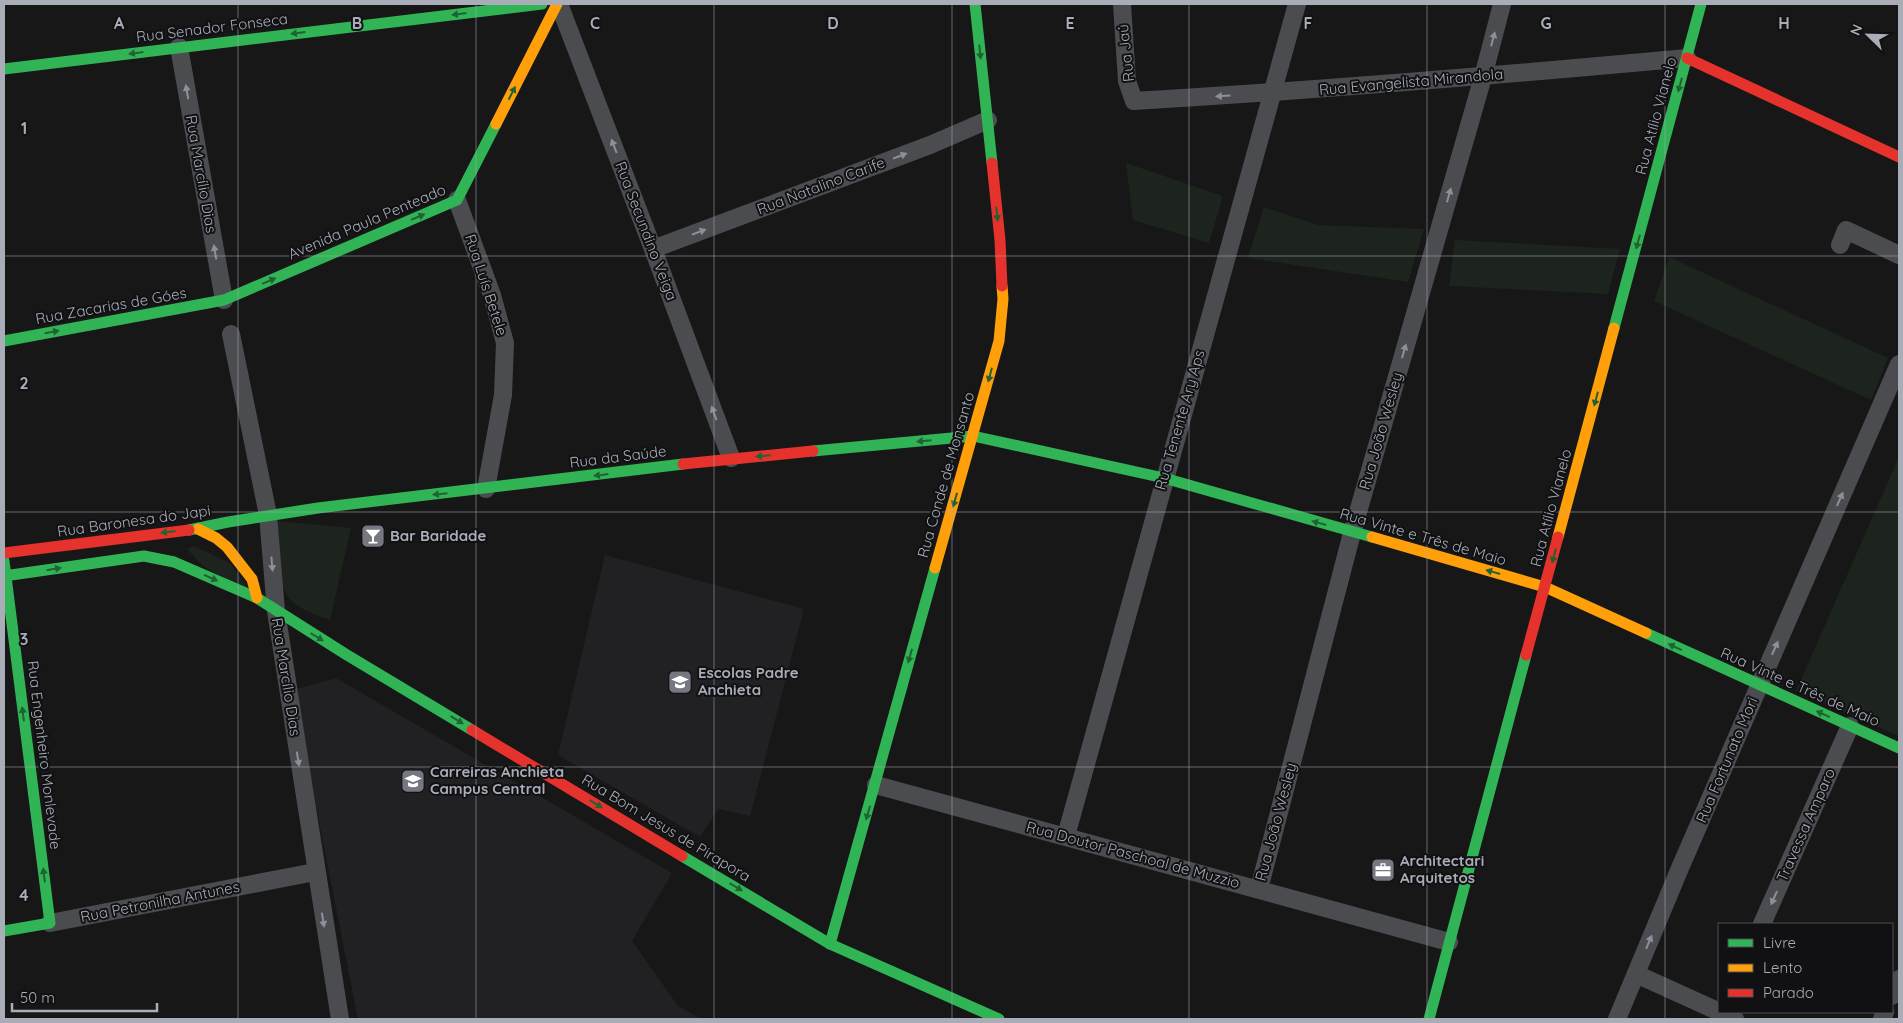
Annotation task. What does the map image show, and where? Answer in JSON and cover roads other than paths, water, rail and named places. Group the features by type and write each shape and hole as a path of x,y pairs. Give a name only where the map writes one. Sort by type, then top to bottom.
{"street":[{"name":"Rua Senador Fonseca","path":"4,69 542,4"},
{"name":"Avenida Paula Penteado","path":"224,300 457,200 558,4"},
{"name":"Rua Secundino Veiga","path":"558,4 732,458"},
{"name":"Rua Conde de Monsanto","path":"830,944 999,341 1003,300 1000,240 975,4"},
{"name":"Rua Jaú","path":"1122,4 1127,81 1134,101"},
{"name":"Rua Tenente Ary Aps","path":"1066,836 1297,4"},
{"name":"Rua João Wesley","path":"1259,889 1352,533 1483,77 1502,4"},
{"name":"Rua Atílio Vianelo","path":"1429,1019 1701,4"},
{"name":"Rua Marcílio Dias","path":"179,47 224,300"},
{"name":"Rua Evangelista Mirandola","path":"1134,101 1483,77 1687,58"},
{"path":"1687,58 1899,157"},
{"name":"Rua Natalino Carife","path":"653,249 930,145 988,120"},
{"name":"Rua Luís Betele","path":"457,200 492,295 505,344 503,395 486,489"},
{"path":"1840,245 1846,230 1899,255"},
{"name":"Rua Zacarias de Góes","path":"4,341 224,300"},
{"name":"Rua Marcílio Dias","path":"231,334 268,515 276,612 315,872 340,1019"},
{"name":"Rua Fortunato Mori","path":"1617,1019 1899,364"},
{"name":"Rua Vinte e Três de Maio","path":"973,436 1164,478 1545,587 1759,686 1899,748"},
{"name":"Rua da Saúde","path":"268,515 732,458 973,436"},
{"name":"Rua Baronesa do Japi","path":"4,553 198,529 268,515"},
{"path":"198,529 216,538 226,547 252,579 257,598"},
{"path":"5,576 144,556 174,562 257,598 276,612"},
{"name":"Rua Engenheiro Monlevade","path":"4,561 50,923"},
{"name":"Rua Bom Jesus de Pirapora","path":"276,612 830,944 999,1019"},
{"name":"Travessa Amparo","path":"1762,923 1850,726"},
{"name":"Rua Doutor Paschoal de Muzzio","path":"876,785 1449,942"},
{"name":"Rua Petronilha Antunes","path":"4,931 315,872"},
{"path":"1636,974 1718,1011"},
{"path":"1893,994 1899,979"}],"place":[{"name":"Bar Baridade","path":"373,536"},
{"name":"Escolas Padre Anchieta","path":"680,682"},
{"name":"Carreiras Anchieta Campus Central","path":"413,781"},
{"name":"Architectari Arquitetos","path":"1383,870"}]}
